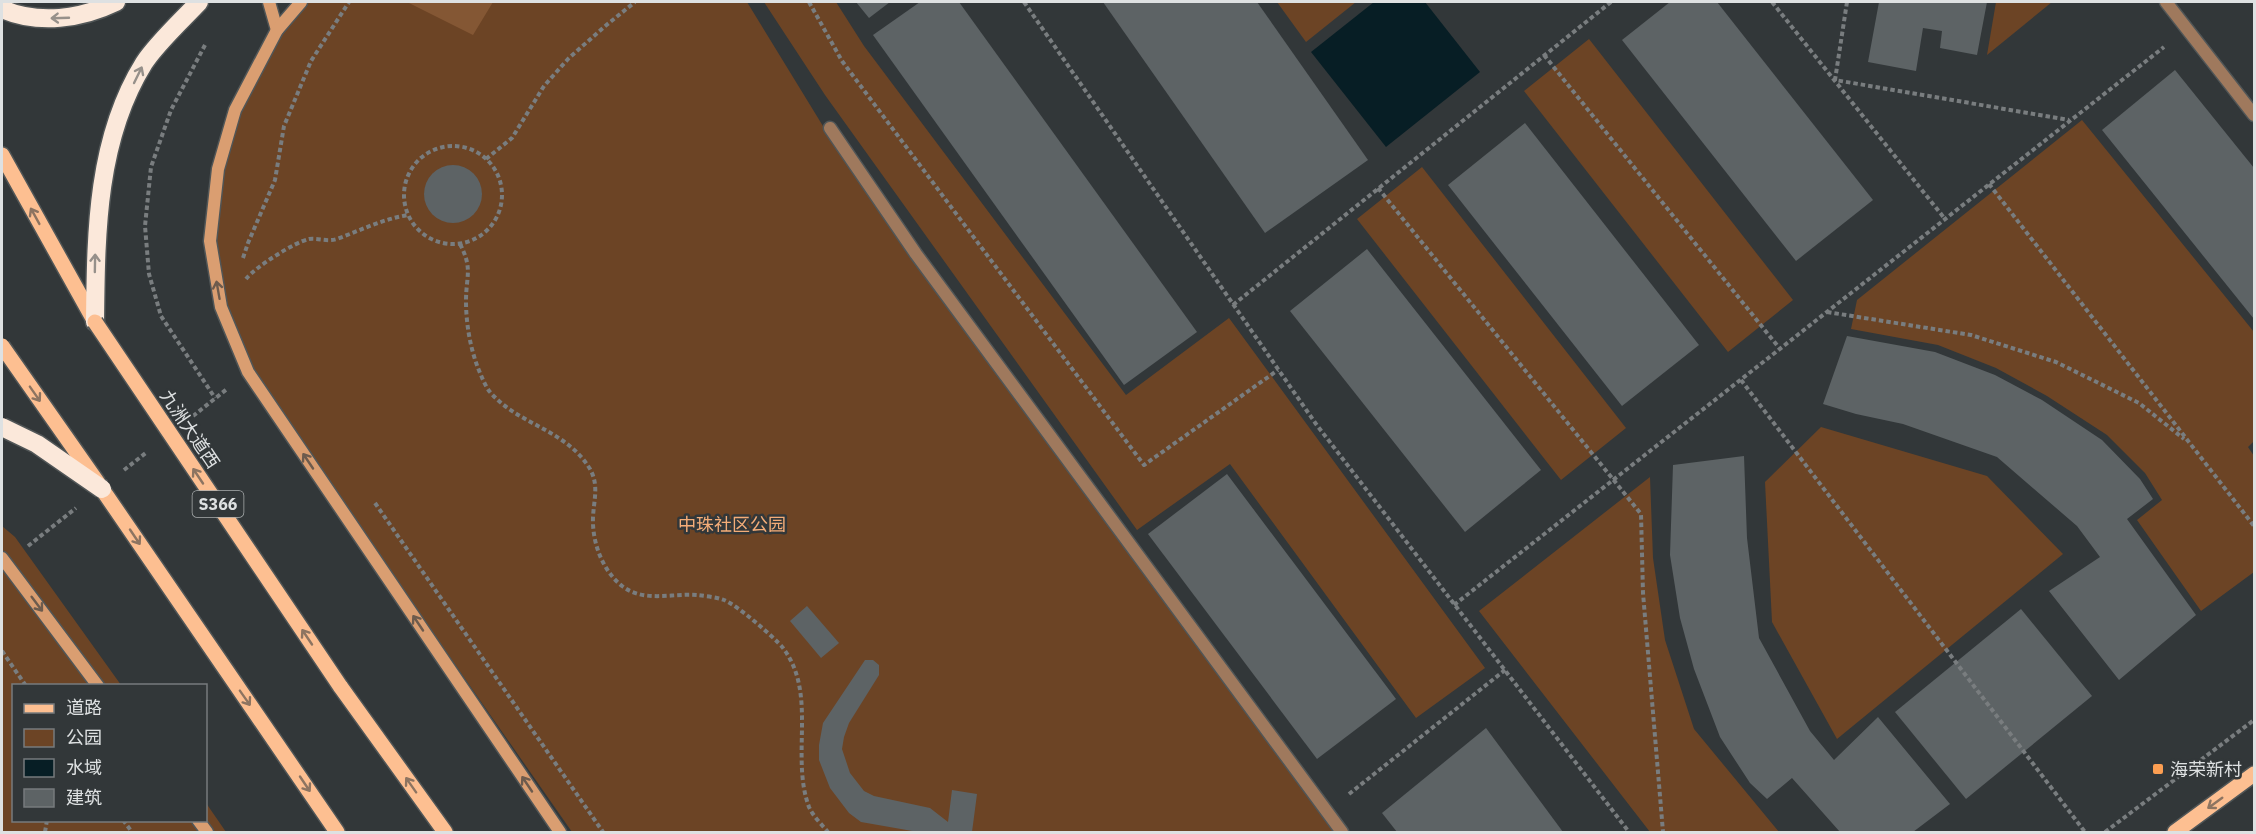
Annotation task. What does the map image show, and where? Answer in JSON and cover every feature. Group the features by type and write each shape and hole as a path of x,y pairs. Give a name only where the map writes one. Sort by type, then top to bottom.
{"highway":[{"path":"2,9 38,18 70,18 98,11 116,2"},
{"path":"95,322 96,239 102,180 120,113 144,62 199,2"},
{"path":"2,427 109,483"}],"main road":[{"path":"269,2 277,30"},
{"path":"301,2 277,30 235,110 218,169 210,241 221,307 248,372 560,832"},
{"name":"九洲大道西","path":"2,155 95,322 340,686 445,832"},
{"path":"2,346 109,483 337,832"},
{"path":"4,560 97,684"},
{"path":"2175,832 2254,774"}],"lane":[{"path":"2166,2 2254,115"},
{"path":"830,128 923,263 1342,832"}],"path":[{"path":"243,260 275,180 284,126 311,62 349,2"},
{"path":"486,159 512,138 544,86 568,59 635,2"},
{"path":"809,2 842,61 1144,465 1278,370"},
{"path":"1024,2 1316,424 1629,832"},
{"path":"1233,305 1611,2"},
{"path":"1772,2 1945,219"},
{"path":"1835,80 1847,2"},
{"path":"1454,605 2187,28"},
{"path":"209,36 171,111 151,167 145,226 148,274 162,316 215,398"},
{"path":"1544,55 1780,349"},
{"path":"1835,80 2070,120"},
{"path":"456,147 472,150 486,159 496,171 502,186 502,202 497,217 488,230 475,239 460,244 444,244 417,229 408,215 405,199 406,183 413,167 425,156 440,148 456,147"},
{"path":"1989,184 2254,526"},
{"path":"1378,188 1641,514 1643,593 1663,832"},
{"path":"243,282 253,270 299,243 310,239 329,241 395,217 408,215"},
{"path":"460,244 468,259 469,278 466,299 468,334 489,391 505,405 567,442 582,456 594,477 596,494 593,519 596,545 607,570 622,586 639,594 657,597 698,595 723,600 737,607 782,647 796,668 802,704 801,774 810,808 828,832"},
{"path":"1826,312 1971,335 2056,362 2139,403 2190,443"},
{"path":"188,420 248,372"},
{"path":"1741,380 2085,832"},
{"path":"109,483 152,448"},
{"path":"373,500 603,832"},
{"path":"4,560 79,506"},
{"path":"2,651 25,684"},
{"path":"1327,812 1504,670"},
{"path":"2105,832 2254,720"}],"green space":[{"name":"中珠社区公园","path":"306,2 747,2 826,131 1338,832 572,832 251,372 224,306 212,241 220,171 237,111 279,31"},
{"path":"764,2 836,2 864,46 1126,395 1229,318 1485,668 1416,718 1230,464 1137,530 825,95"},
{"path":"1277,2 1356,2 1306,42"},
{"path":"1996,2 2052,2 1987,55"},
{"path":"1589,39 1793,300 1728,352 1524,91"},
{"path":"2082,120 2254,332 2254,441 2248,447 2254,456 2254,572 2201,611 2137,520 2162,500 2145,473 2107,435 2047,396 1996,368 1938,345 1851,329 1857,300"},
{"path":"1422,167 1626,428 1561,480 1357,219"},
{"path":"1821,427 1987,476 2063,554 1837,739 1772,622 1765,482"},
{"path":"1650,477 1653,558 1665,640 1694,729 1779,832 1650,832 1479,611"},
{"path":"2,526 15,537 120,684 12,684 12,822 207,822 207,804 226,832 2,832"}],"shaded area":[{"path":"407,2 493,2 473,35"}],"water":[{"path":"1374,2 1425,2 1480,72 1386,147 1311,52"}],"building":[{"path":"856,2 890,2 869,18"},
{"path":"920,2 959,2 1197,332 1124,385 873,35"},
{"path":"1103,2 1257,2 1368,160 1265,233"},
{"path":"1670,2 1717,2 1873,200 1796,261 1622,40"},
{"path":"1879,2 1987,2 1977,55 1940,48 1942,31 1923,28 1916,71 1868,62"},
{"path":"2175,70 2254,168 2254,319 2102,130"},
{"path":"1525,123 1699,345 1622,406 1448,185"},
{"path":"447,165 459,165 474,173 482,188 482,200 474,215 459,223 447,223 432,215 424,200 424,188 432,173"},
{"path":"1367,249 1541,470 1465,532 1290,311"},
{"path":"1847,336 1935,352 1995,375 2042,400 2102,440 2140,479 2153,499 2127,519 2196,615 2119,680 2049,591 2100,557 2077,526 1997,457 1903,424 1823,404"},
{"path":"1744,456 1747,538 1759,638 1810,731 1834,760 1878,717 1950,804 1913,832 1840,832 1792,778 1767,799 1750,783 1720,737 1694,669 1680,618 1670,555 1673,465"},
{"path":"1227,474 1396,699 1317,759 1148,534"},
{"path":"807,606 839,643 821,658 790,621"},
{"path":"2021,609 2092,696 1966,799 1895,712"},
{"path":"865,660 873,660 879,665 879,675 849,723 844,737 842,749 850,773 864,791 874,796 930,808 948,822 952,790 977,794 972,832 918,832 861,822 849,813 830,788 819,760 823,723"},
{"path":"1486,728 1563,832 1397,832 1382,813"}],"place":[{"name":"海荣新村","path":"2158,769"}]}
